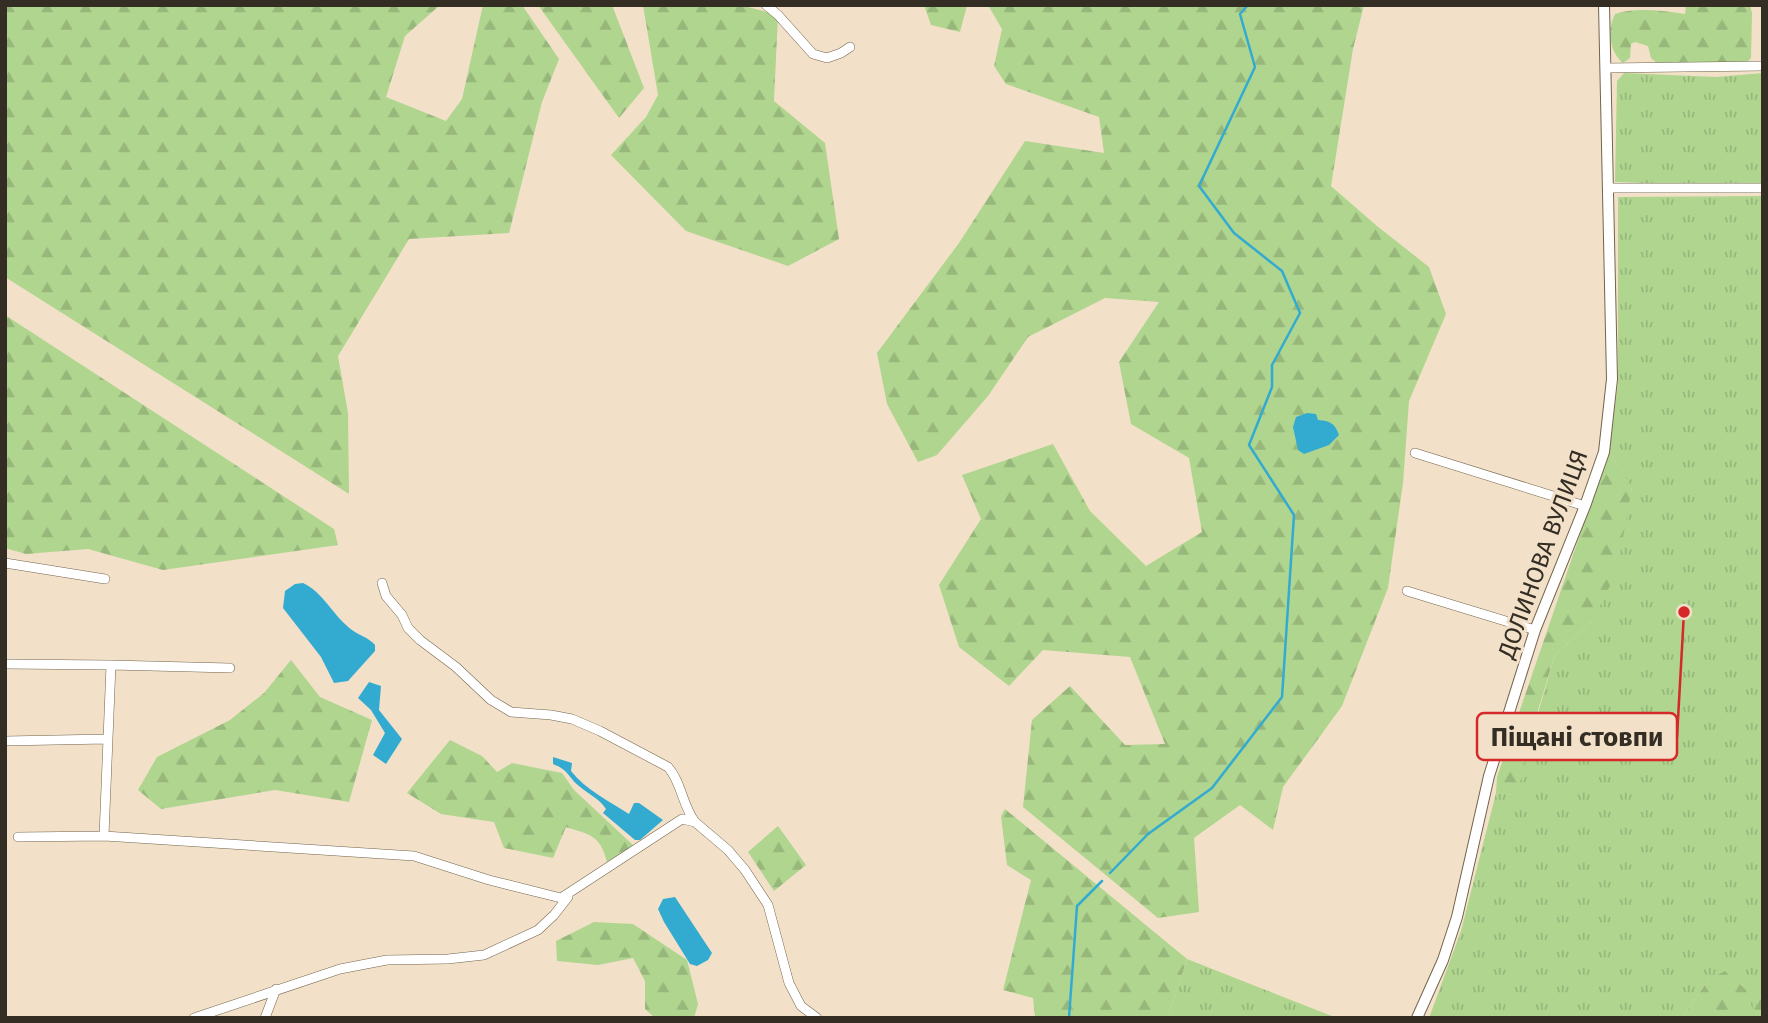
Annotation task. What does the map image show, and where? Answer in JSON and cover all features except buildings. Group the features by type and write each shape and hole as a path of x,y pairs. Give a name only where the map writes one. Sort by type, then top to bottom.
{"street":[{"path":"766,5 813,54 827,58 841,54 850,47"},
{"name":"ДОЛИНОВА ВУЛИЦЯ","path":"1417,1018 1443,960 1457,917 1489,776 1535,630 1604,452 1612,379 1604,5"},
{"path":"1606,68 1763,66"},
{"path":"1608,188 1763,188"},
{"path":"1415,453 1585,506"},
{"path":"5,563 105,579"},
{"path":"382,583 386,596 402,615 408,628 491,700 510,712 572,719 668,767 675,775 687,811 695,822 728,850 768,905 789,983 800,1006 817,1018"},
{"path":"1407,591 1535,630"},
{"path":"5,664 230,668"},
{"path":"104,836 111,665"},
{"path":"5,741 107,739"},
{"path":"18,837 104,836 414,856 489,880 561,898 682,819 695,822"},
{"path":"194,1018 276,989 366,963 484,955 538,930 554,915 571,892"},
{"path":"265,1018 276,989"}],"green space":[{"path":"5,5 440,5 405,36 386,97 446,121 462,99 483,5 522,5 559,59 542,102 509,233 409,239 338,356 348,413 349,494 5,277"},
{"path":"538,5 612,5 644,88 619,118"},
{"path":"643,5 740,5 778,15 774,101 825,143 839,239 788,266 686,231 611,155 646,117 658,95"},
{"path":"924,5 967,5 960,32 931,25"},
{"path":"988,5 1364,5 1353,49 1331,186 1429,267 1446,314 1409,401 1403,483 1388,588 1342,706 1283,787 1273,830 1240,805 1194,838 1199,912 1158,918 1023,807 1032,720 1070,686 1125,745 1165,744 1130,657 1043,650 1009,686 959,647 939,585 981,519 962,475 1053,444 1090,511 1146,566 1202,532 1189,458 1131,424 1119,362 1159,302 1105,298 1028,337 988,396 937,455 918,462 887,404 877,353 959,243 1025,141 1104,153 1099,117 1006,84 994,66 1002,29"},
{"path":"1686,5 1750,5 1751,58 1744,65 1658,64 1651,58 1648,46 1635,42 1631,44 1630,58 1623,63 1618,58 1611,40 1615,14 1641,10 1685,14"},
{"path":"1624,73 1716,77 1763,73 1763,183 1694,185 1615,182 1617,81"},
{"path":"1763,196 1763,988 1754,1015 1709,979 1682,1018 1429,1018 1461,931 1496,793 1514,795 1555,655 1593,620 1632,488 1615,462 1610,447 1618,383 1618,197"},
{"path":"5,315 334,529 338,545 163,570 88,549 26,554 5,548"},
{"path":"1610,447 1615,462 1632,487 1617,571 1593,620 1555,655 1522,777 1514,795 1496,793 1497,777"},
{"path":"291,660 320,697 372,720 349,802 275,790 161,809 138,790 157,757 230,720 264,693"},
{"path":"450,740 482,756 497,772 512,763 562,773 574,790 634,846 607,862 598,841 566,827 553,858 504,848 494,822 441,814 407,793"},
{"path":"1005,809 1187,959 1168,1018 1035,1018 1033,998 1003,990 1031,880 1007,865 1001,816"},
{"path":"778,826 806,865 774,891 748,852"},
{"path":"594,922 633,924 687,960 698,1004 694,1018 655,1018 645,1009 645,981 633,958 598,965 557,961 556,941"},
{"path":"1187,959 1337,1018 1168,1018"},
{"path":"1725,971 1746,990 1754,1013 1763,988 1763,1018 1682,1018 1709,979"}],"water":[{"path":"1307,413 1316,414 1318,420 1331,423 1339,435 1329,445 1304,454 1298,450 1293,427 1296,417"},
{"path":"303,583 317,593 345,624 375,645 375,651 348,681 334,683 321,657 283,608 285,591 295,584"},
{"path":"369,682 381,686 379,710 402,739 386,764 373,755 385,733 371,710 358,698"},
{"path":"553,757 572,763 571,771 584,784 629,814 634,803 639,803 663,820 640,840 635,840 603,813 606,809 600,802 553,764"},
{"path":"675,897 712,953 708,960 697,966 690,964 658,909 663,899"}],"waterway":[{"path":"1110,873 1148,834 1212,788 1282,697 1294,515 1249,445 1272,387 1272,365 1300,313 1282,271 1234,233 1199,186 1255,67 1240,14 1248,5"},
{"path":"1069,1018 1077,906 1102,881"}],"place":[{"name":"Піщані стовпи","path":"1684,612"}]}
